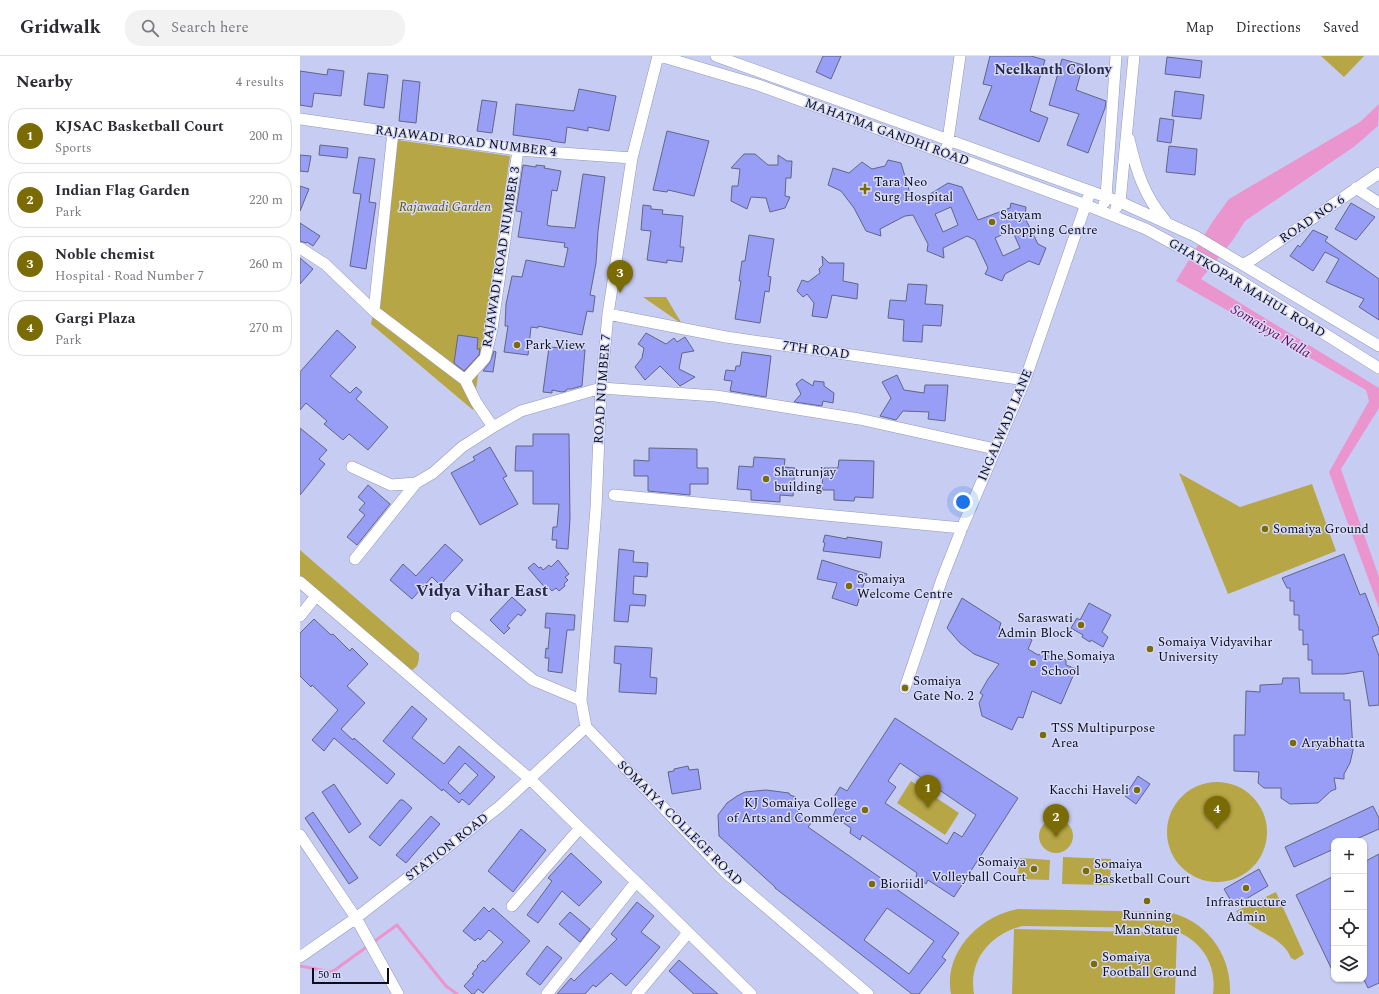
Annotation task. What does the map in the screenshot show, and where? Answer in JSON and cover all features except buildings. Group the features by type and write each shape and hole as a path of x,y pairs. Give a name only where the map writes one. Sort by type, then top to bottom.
{"street":[{"name":"MAHATMA GANDHI ROAD","path":"659,56 758,86 1112,215"},
{"name":"ROAD NUMBER 7","path":"586,727 581,700 596,508 601,388 608,314 632,158 659,56"},
{"name":"MAHATMA GANDHI ROAD","path":"716,56 1120,202"},
{"path":"946,154 960,56"},
{"path":"1101,211 1106,196 1114,57 1135,61 1120,202 1112,215"},
{"name":"RAJAWADI ROAD NUMBER 4","path":"300,119 518,150 632,158"},
{"path":"1127,130 1143,188 1155,209 1167,223"},
{"path":"374,310 392,132"},
{"name":"RAJAWADI ROAD NUMBER 3","path":"465,380 485,358 492,329 518,150"},
{"name":"ROAD NO. 6","path":"1244,264 1379,173"},
{"path":"1356,188 1379,203"},
{"name":"INGALWADI LANE","path":"905,688 942,579 1025,380 1091,191"},
{"name":"GHATKOPAR MAHUL ROAD","path":"1120,202 1195,236 1379,346"},
{"name":"GHATKOPAR MAHUL ROAD","path":"1112,215 1146,229 1219,268 1379,368"},
{"path":"300,248 326,264 374,310 465,380 476,402 494,428"},
{"name":"7TH ROAD","path":"608,314 726,337 1025,380"},
{"path":"355,559 416,483 433,473 462,447 521,411 601,388 716,396 859,419 996,449"},
{"path":"352,467 391,485 416,483"},
{"path":"614,495 962,528"},
{"path":"300,582 530,780 688,933 747,993"},
{"path":"300,616 316,596"},
{"path":"456,617 533,680 581,700"},
{"name":"STATION ROAD","path":"300,957 356,918 499,807 586,727"},
{"name":"SOMAIYA COLLEGE ROAD","path":"586,727 725,872 868,994"},
{"path":"512,906 580,828"},
{"path":"300,835 356,918 398,994"},
{"path":"547,994 636,882"},
{"path":"637,994 688,933"}],"green space":[{"path":"1321,56 1364,56 1344,77"},
{"name":"Rajawadi Garden","path":"397,140 510,156 473,410 371,324"},
{"path":"643,297 666,297 682,324"},
{"name":"Somaiya Ground","path":"1179,473 1240,507 1312,484 1336,551 1228,594"},
{"path":"300,550 419,653 419,660 415,668 406,673 300,580"},
{"path":"911,781 959,813 945,835 897,803"},
{"path":"1217,782 1236,786 1252,797 1263,813 1267,832 1263,851 1252,867 1236,878 1217,882 1198,878 1182,867 1171,851 1167,832 1171,813 1182,797 1198,786"},
{"path":"1059,819 1066,821 1071,826 1073,836 1071,846 1066,851 1053,853 1046,851 1041,846 1039,833 1041,826 1046,821"},
{"name":"Somaiya Basketball Court","path":"1063,857 1111,859 1110,885 1062,884"},
{"name":"Somaiya Volleyball Court","path":"1019,858 1050,860 1049,880 1018,879"},
{"path":"1276,892 1304,954 1295,960 1291,958 1288,951 1277,941 1245,921 1236,911"},
{"path":"1018,909 1167,912 1181,916 1194,922 1214,941 1226,966 1230,994 1213,994 1214,981 1212,969 1202,949 1194,941 1173,931 1161,928 1023,926 1001,935 984,950 978,959 975,970 973,982 974,994 951,994 950,979 953,964 958,951 967,939 990,919"},
{"name":"Somaiya Football Ground","path":"1014,929 1177,933 1175,994 1012,994"}],"water":[{"name":"Somaiyya Nalla","path":"1379,104 1378,126 1355,146 1245,221 1233,240 1201,279 1379,388 1379,408 1341,469 1379,577 1379,608 1329,472 1369,401 1366,390 1176,281 1213,221 1229,199 1360,122"}],"waterway":[{"path":"300,966 332,972 397,925 446,986 457,994"}],"place":[{"name":"Tara Neo Surg Hospital","path":"865,189"},
{"name":"Satyam Shopping Centre","path":"992,222"},
{"name":"Noble chemist","path":"620,293"},
{"name":"Park View","path":"517,345"},
{"name":"Shatrunjay building","path":"766,479"},
{"name":"Somaiya Ground","path":"1265,529"},
{"name":"Somaiya Welcome Centre","path":"849,586"},
{"name":"Saraswati Admin Block","path":"1081,625"},
{"name":"Somaiya Vidyavihar University","path":"1150,649"},
{"name":"The Somaiya School","path":"1033,663"},
{"name":"Somaiya Gate No. 2","path":"905,688"},
{"name":"TSS Multipurpose Area","path":"1043,735"},
{"name":"Aryabhatta","path":"1293,743"},
{"name":"Kacchi Haveli","path":"1137,790"},
{"name":"KJSAC Basketball Court","path":"928,808"},
{"name":"KJ Somaiya College of Arts and Commerce","path":"865,810"},
{"name":"Gargi Plaza","path":"1217,829"},
{"name":"Indian Flag Garden","path":"1056,837"},
{"name":"Somaiya Volleyball Court","path":"1034,869"},
{"name":"Somaiya Basketball Court","path":"1086,871"},
{"name":"Bioriidl","path":"872,884"},
{"name":"Infrastructure Admin","path":"1246,888"},
{"name":"Running Man Statue","path":"1147,901"},
{"name":"Somaiya Football Ground","path":"1094,964"}],"district":[{"name":"Neelkanth Colony","path":"1053,69"},
{"name":"Vidya Vihar East","path":"482,591"}]}
